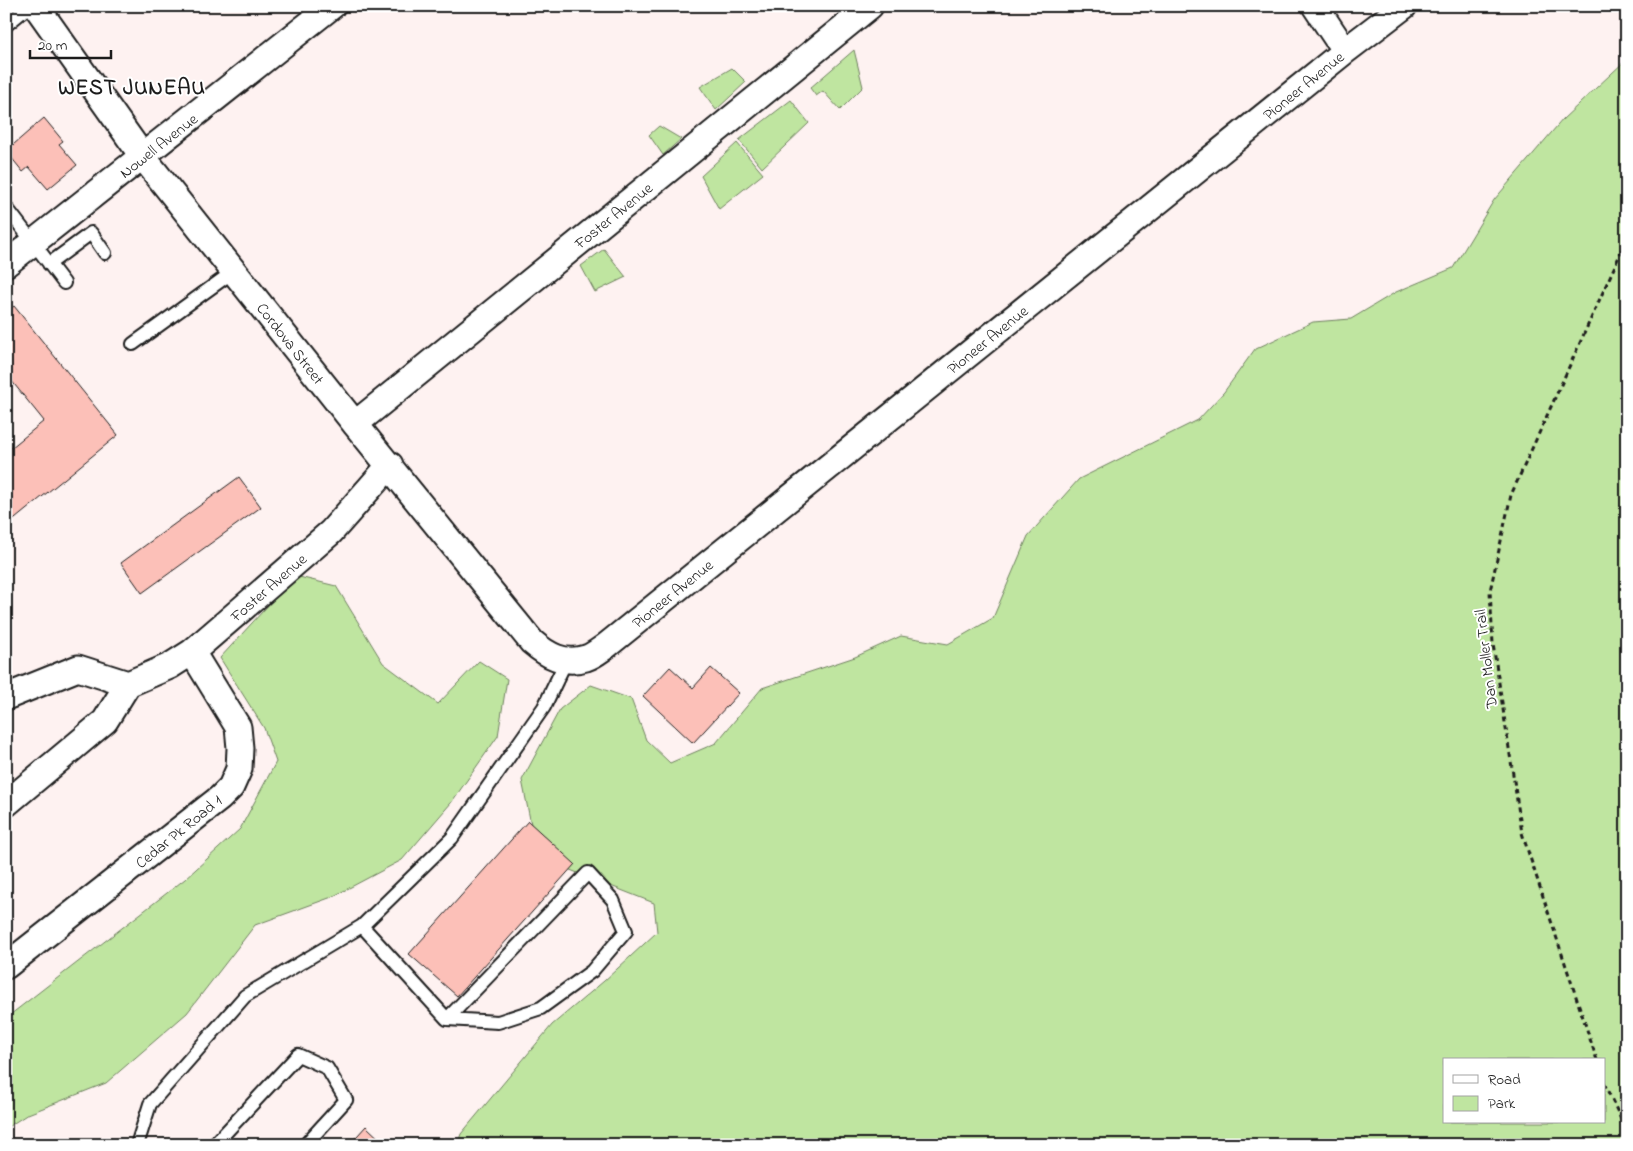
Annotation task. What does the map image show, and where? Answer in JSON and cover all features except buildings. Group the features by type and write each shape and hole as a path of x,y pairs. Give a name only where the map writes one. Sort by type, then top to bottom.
{"street":[{"name":"Cordova Street","path":"36,6 144,157 355,424 532,642 546,654 566,661"},
{"name":"Nowell Avenue","path":"6,264 144,157 332,6"},
{"name":"Foster Avenue","path":"355,424 870,6"},
{"path":"1315,6 1345,51"},
{"name":"Pioneer Avenue","path":"566,661 586,658 606,646 1345,51 1404,6"},
{"name":"Foster Avenue","path":"128,684 170,666 192,652 331,532 390,465"},
{"name":"Cedar Pk Road 1","path":"6,966 220,798 231,787 239,769 238,727 192,652"},
{"path":"6,698 78,668 128,684 105,720 6,804"}],"lane":[{"path":"6,25 28,6"},
{"path":"6,207 64,284"},
{"path":"48,264 91,233 105,253"},
{"path":"133,344 234,271"},
{"path":"137,1145 150,1104 245,996 362,926 452,838 544,707 566,661"},
{"path":"362,926 447,1019 498,1022 541,1008 592,971 626,931 613,900 588,873 447,1019"},
{"path":"214,1145 298,1054 327,1068 346,1100 305,1145"}],"path":[{"name":"Dan Moller Trail","path":"1595,1058 1522,833 1493,644 1490,591 1511,495 1627,239"},
{"path":"1606,1087 1627,1132"}],"green space":[{"path":"854,50 863,87 840,110 823,91 816,96 810,88"},
{"path":"1627,59 1627,1145 457,1145 461,1134 552,1025 604,981 657,932 654,903 560,866 534,839 522,780 560,709 591,685 631,699 646,740 670,763 716,743 762,688 855,657 901,636 948,644 993,618 1028,536 1079,479 1198,420 1224,392 1255,349 1313,322 1351,319 1396,292 1453,268 1494,200 1563,119"},
{"path":"732,68 746,82 716,110 700,87"},
{"path":"791,100 809,123 762,168 739,140"},
{"path":"659,126 681,139 663,155 649,135"},
{"path":"737,143 763,174 719,209 701,176"},
{"path":"604,249 626,277 595,292 581,266"},
{"path":"295,576 336,586 383,663 438,704 479,661 507,679 498,736 451,803 402,860 332,897 255,925 187,1013 106,1083 28,1114 6,1128 6,1018 185,879 240,829 276,762 264,728 220,658"}],"district":[{"name":"WEST JUNEAU","path":"132,87"}]}
